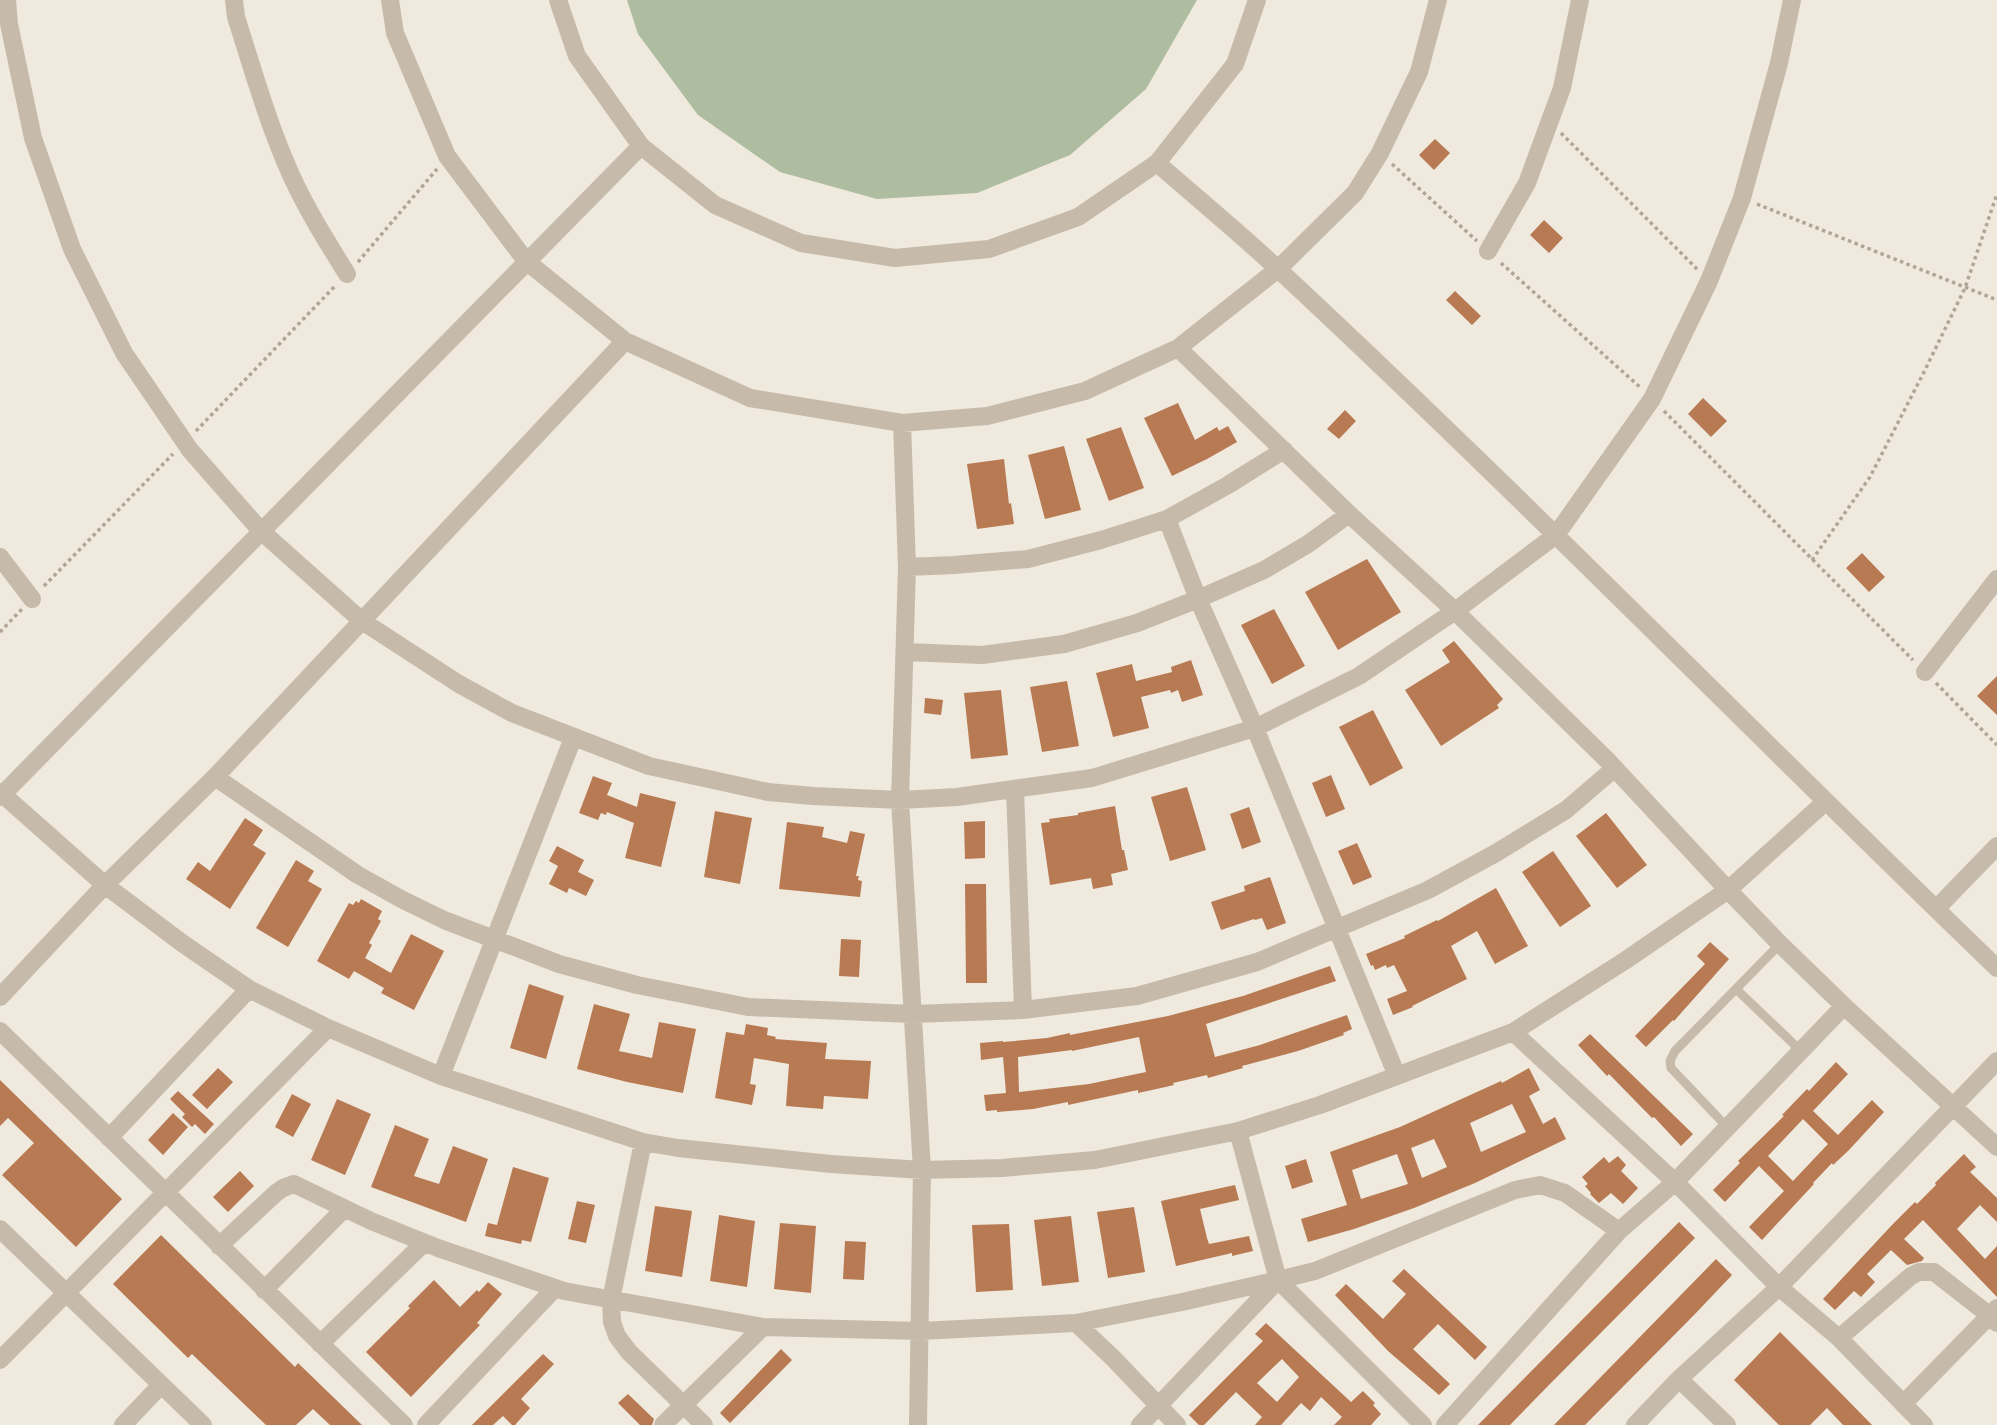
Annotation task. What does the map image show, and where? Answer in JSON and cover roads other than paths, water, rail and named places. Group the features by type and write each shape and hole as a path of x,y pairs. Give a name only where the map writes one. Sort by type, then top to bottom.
{"street":[{"path":"7,0 9,24 33,138 72,249 124,354 185,443 261,531 362,621 459,684 512,713 649,766 768,792 900,800 957,797 1091,778 1255,728 1359,676 1455,611 1556,535 1651,399 1709,281 1742,198 1779,63 1792,0"},
{"path":"234,0 236,17 268,118 292,176 321,234 347,274"},
{"path":"390,0 395,33 447,156 526,261 625,341 750,398 902,423 986,416 1085,391 1178,348 1278,269 1355,194 1380,153 1419,72 1438,0"},
{"path":"558,0 577,56 641,146 715,205 802,243 895,258 989,249 1002,245 1078,217 1157,163 1235,64 1257,0"},
{"path":"1488,251 1527,183 1562,88 1580,0"},
{"path":"641,146 1,794 105,885 249,989 328,1028 441,1076 643,1142 831,1164 922,1170 1002,1168 1095,1160 1238,1131 1320,1105 1513,1032 1626,960 1728,890 1825,802"},
{"path":"1157,163 1278,269 1556,535 1997,968"},
{"path":"0,997 105,885 215,777 625,341"},
{"path":"1178,348 1349,514 1455,611 1615,768 1780,944 1997,1147"},
{"path":"902,423 907,567 900,800 922,1170 918,1425"},
{"path":"907,567 1028,559 1101,540 1167,519 1284,450"},
{"path":"905,652 982,655 1064,644 1137,623 1264,570 1308,544 1349,514"},
{"path":"1167,519 1397,1076"},
{"path":"0,557 32,599"},
{"path":"1925,672 1997,579"},
{"path":"441,1076 573,738"},
{"path":"215,777 369,881 444,920 559,964 637,985 748,1007 912,1014 1023,1010 1138,996 1257,962 1428,890 1566,810 1615,768"},
{"path":"1015,789 1023,1010"},
{"path":"1936,909 1997,846"},
{"path":"108,1138 249,989"},
{"path":"1444,1425 1619,1231 1675,1182 1844,1006"},
{"path":"2,1354 165,1194 328,1028"},
{"path":"0,1031 404,1425"},
{"path":"1513,1032 1675,1182 1779,1287 1839,1338 1924,1425"},
{"path":"1635,1425 1679,1379 1779,1287 1997,1061"},
{"path":"1238,1131 1278,1280 1423,1425"},
{"path":"643,1142 611,1300 612,1322 617,1336 629,1352 704,1425"},
{"path":"219,1245 276,1193 289,1184 298,1185 344,1209 424,1243 555,1288 763,1326 920,1331 1076,1324 1278,1280 1315,1271 1515,1190 1540,1185 1566,1193 1619,1231"},
{"path":"264,1290 344,1209"},
{"path":"0,1229 203,1425"},
{"path":"320,1343 424,1243"},
{"path":"1839,1338 1919,1272 1934,1272 1994,1315 1903,1404"},
{"path":"1140,1425 1278,1280"},
{"path":"426,1425 555,1288"},
{"path":"1076,1324 1113,1358 1177,1425"},
{"path":"663,1425 763,1326"},
{"path":"1679,1379 1727,1425"},
{"path":"123,1425 161,1385"}],"lane":[{"path":"1727,1127 1671,1068 1670,1061 1675,1051 1780,944"},
{"path":"1737,990 1800,1051"}]}
